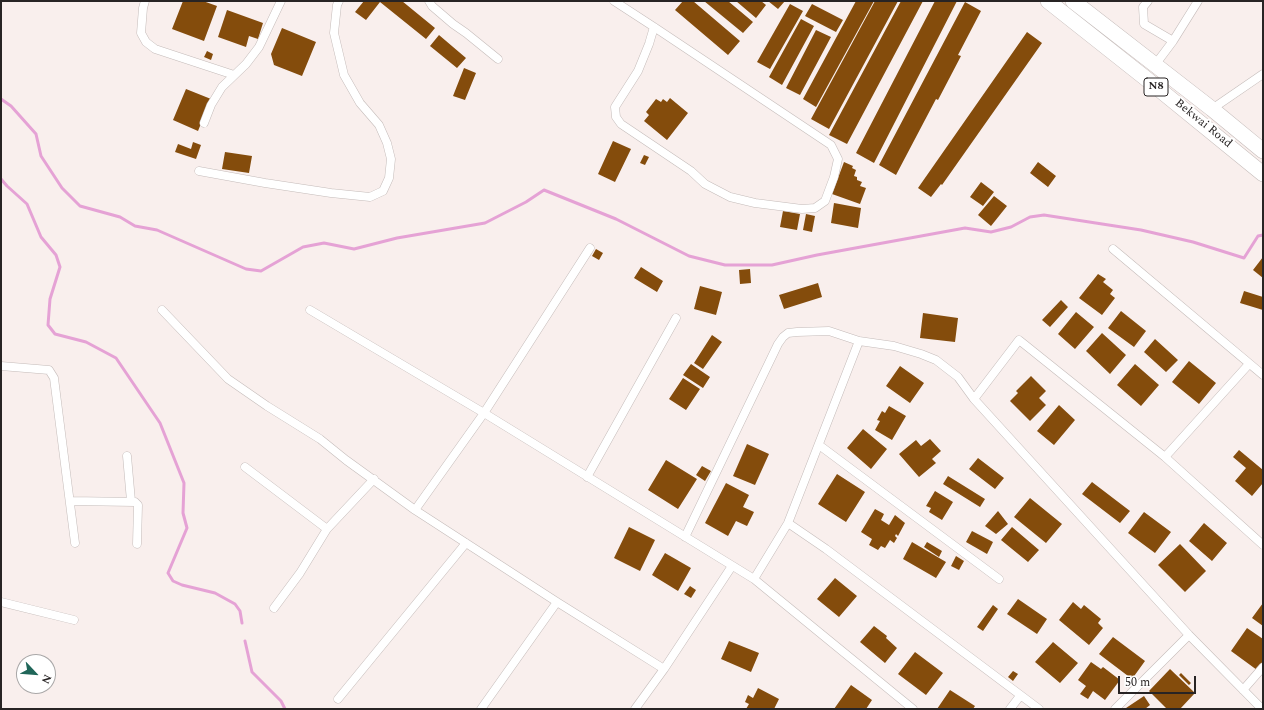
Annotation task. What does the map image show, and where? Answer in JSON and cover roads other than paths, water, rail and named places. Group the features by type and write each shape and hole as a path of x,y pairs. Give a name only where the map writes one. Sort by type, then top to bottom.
{"highway":[{"name":"Bekwai Road","path":"1048,1 1263,174"},
{"name":"Bekwai Road","path":"1073,1 1212,109 1263,151"}],"street":[{"path":"145,1 141,33 146,42 155,49 234,75"},
{"path":"204,123 211,105 222,87 246,64 260,47 281,1"},
{"path":"199,171 331,193 370,197 383,191 389,178 391,159 387,143 379,125 360,104 344,75 334,33 337,5 339,1"},
{"path":"429,1 432,6 453,24 498,59"},
{"path":"614,1 654,27 831,145 838,159 834,177 825,201 814,208 802,209 755,203 730,197 705,184 691,171 621,124 616,117 615,107 638,71 654,27"},
{"path":"1148,1 1143,7 1144,24 1173,41"},
{"path":"1155,65 1173,41 1198,1"},
{"path":"1212,109 1263,74"},
{"path":"415,510 484,413 590,248"},
{"path":"1113,249 1263,375"},
{"path":"162,310 228,380 320,439 415,510 664,669"},
{"path":"310,310 484,413 754,579 913,709"},
{"path":"587,477 676,318"},
{"path":"685,537 778,344 783,337 788,333 829,331 859,341 894,346 936,360 958,377 974,399 1189,635 1262,709"},
{"path":"974,399 1019,340 1165,456 1263,545"},
{"path":"754,579 788,523 859,341"},
{"path":"1165,456 1249,364"},
{"path":"1,366 49,370 54,378 75,543"},
{"path":"819,445 998,579"},
{"path":"127,456 131,501"},
{"path":"246,467 327,529"},
{"path":"274,608 300,573 327,529 374,480"},
{"path":"70,501 135,502 138,505 137,544"},
{"path":"788,523 826,549 1039,709"},
{"path":"338,699 466,543"},
{"path":"638,708 732,566"},
{"path":"1,602 74,620"},
{"path":"481,709 557,602"},
{"path":"1115,709 1189,635"},
{"path":"1243,690 1263,667"},
{"path":"1010,709 1020,696"}],"waterway":[{"path":"1,99 11,106 36,134 41,156 62,188 80,206 120,217 135,226 157,230 246,269 261,271 303,247 324,243 354,249 397,238 485,223 526,202 544,190 616,219 689,256 725,265 772,265 817,255 965,228 991,232 1011,227 1030,217 1044,215 1141,230 1193,242 1244,258 1258,236 1263,235"},
{"path":"1,179 27,204 41,237 56,255 60,267 50,299 48,325 55,334 86,342 116,358 160,423 184,483 183,513 187,528 168,573 173,581 182,585 215,593 235,604 240,611 242,623"},
{"path":"245,641 252,672 281,701 285,709"}]}
